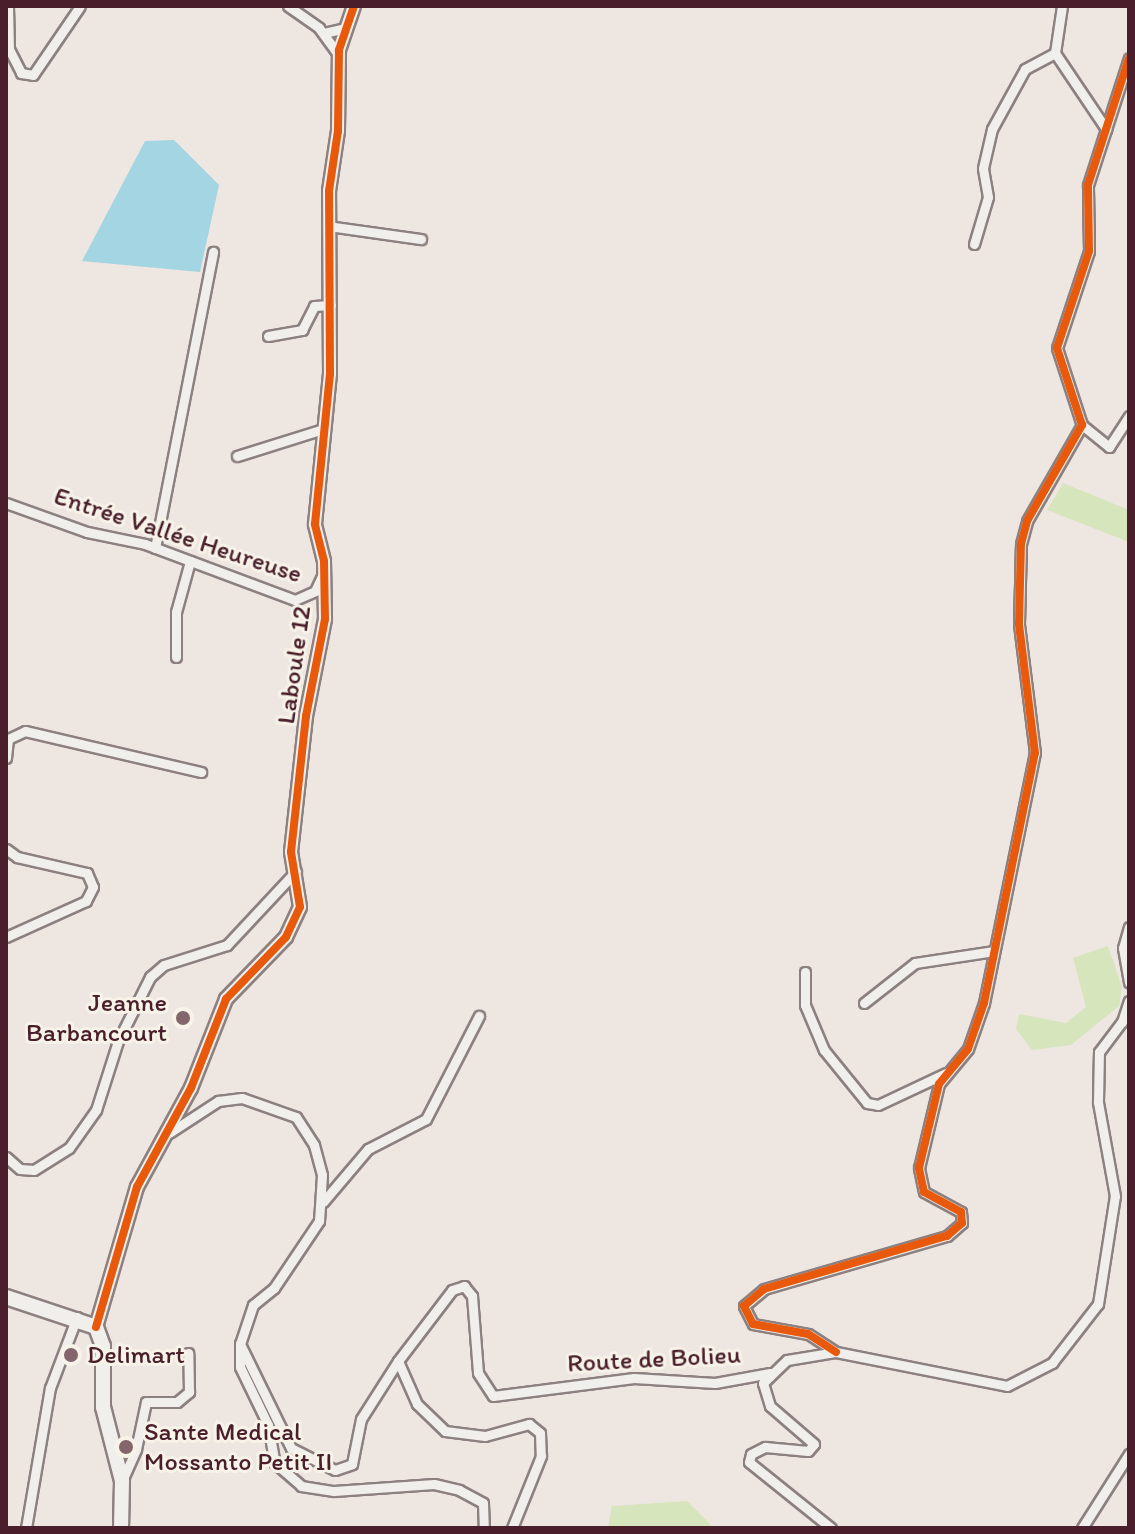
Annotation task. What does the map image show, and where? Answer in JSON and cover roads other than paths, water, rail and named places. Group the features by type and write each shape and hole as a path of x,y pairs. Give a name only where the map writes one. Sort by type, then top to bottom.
{"main road":[{"path":"6,1297 77,1317 96,1327 103,1346 103,1407 122,1481 121,1528"}],"street":[{"path":"8,6 9,49 21,73 33,75 80,6"},
{"path":"288,6 324,33 339,56"},
{"name":"Laboule 12","path":"96,1327 115,1245 158,1142 191,1088 231,992 292,930 300,907 291,852 306,716 325,619 324,573 315,524 331,305 328,226 342,29 354,6"},
{"path":"1062,6 1055,53 1106,129"},
{"path":"324,33 342,29"},
{"path":"974,244 988,197 983,168 992,129 1025,69 1055,53"},
{"path":"1129,58 1086,198 1086,262 1057,348 1082,425 1109,447 1129,416"},
{"path":"328,226 421,239"},
{"path":"155,548 213,252"},
{"path":"268,336 305,329 314,306 331,305"},
{"path":"836,1352 808,1334 753,1324 744,1312 746,1301 764,1289 957,1231 961,1212 924,1192 920,1179 935,1098 946,1073 974,1036 1036,738 1022,670 1021,544 1027,521 1082,425"},
{"path":"237,456 323,429"},
{"name":"Entrée Vallée Heureuse","path":"6,503 155,548 295,600 315,591 324,573"},
{"path":"176,657 176,612 190,561"},
{"path":"6,758 8,739 25,731 201,772"},
{"path":"6,849 17,857 87,873 93,887 86,901 6,937"},
{"path":"6,1157 20,1169 34,1170 69,1148 96,1110 118,1041 150,977 164,965 227,945 296,871"},
{"path":"1129,927 1123,948 1129,982"},
{"path":"864,1003 915,963 994,951"},
{"path":"805,972 805,1005 824,1050 867,1103 878,1105 946,1073"},
{"path":"770,1373 787,1360 836,1352 1007,1386 1052,1363 1098,1304 1115,1196 1098,1102 1099,1052 1118,1030 1129,1001"},
{"path":"323,1202 368,1149 426,1119 479,1016"},
{"path":"158,1142 218,1101 270,1103 308,1130 323,1202 319,1221 295,1261 253,1305 240,1344 240,1367 268,1425 275,1463 286,1476 334,1491 422,1484 459,1490 483,1503 484,1528"},
{"name":"Route de Bolieu","path":"240,1344 291,1448 335,1470 352,1464 361,1419 398,1361 452,1290 464,1286 472,1296 478,1373 493,1396 634,1378 715,1383 770,1373 764,1397 814,1444 808,1451 765,1447 751,1454 749,1462 831,1528"},
{"path":"26,1528 50,1388 77,1317"},
{"path":"122,1481 136,1449 146,1402 177,1402 189,1392 188,1353"},
{"path":"398,1361 417,1404 445,1431 485,1436 529,1424 540,1433 541,1456 512,1528"},
{"path":"1082,1528 1129,1454"}],"water":[{"path":"174,140 219,185 200,272 82,261 145,141"}],"place":[{"name":"Jeanne Barbancourt","path":"183,1018"},
{"name":"Delimart","path":"71,1355"},
{"name":"Sante Medical Mossanto Petit II","path":"126,1447"}]}
